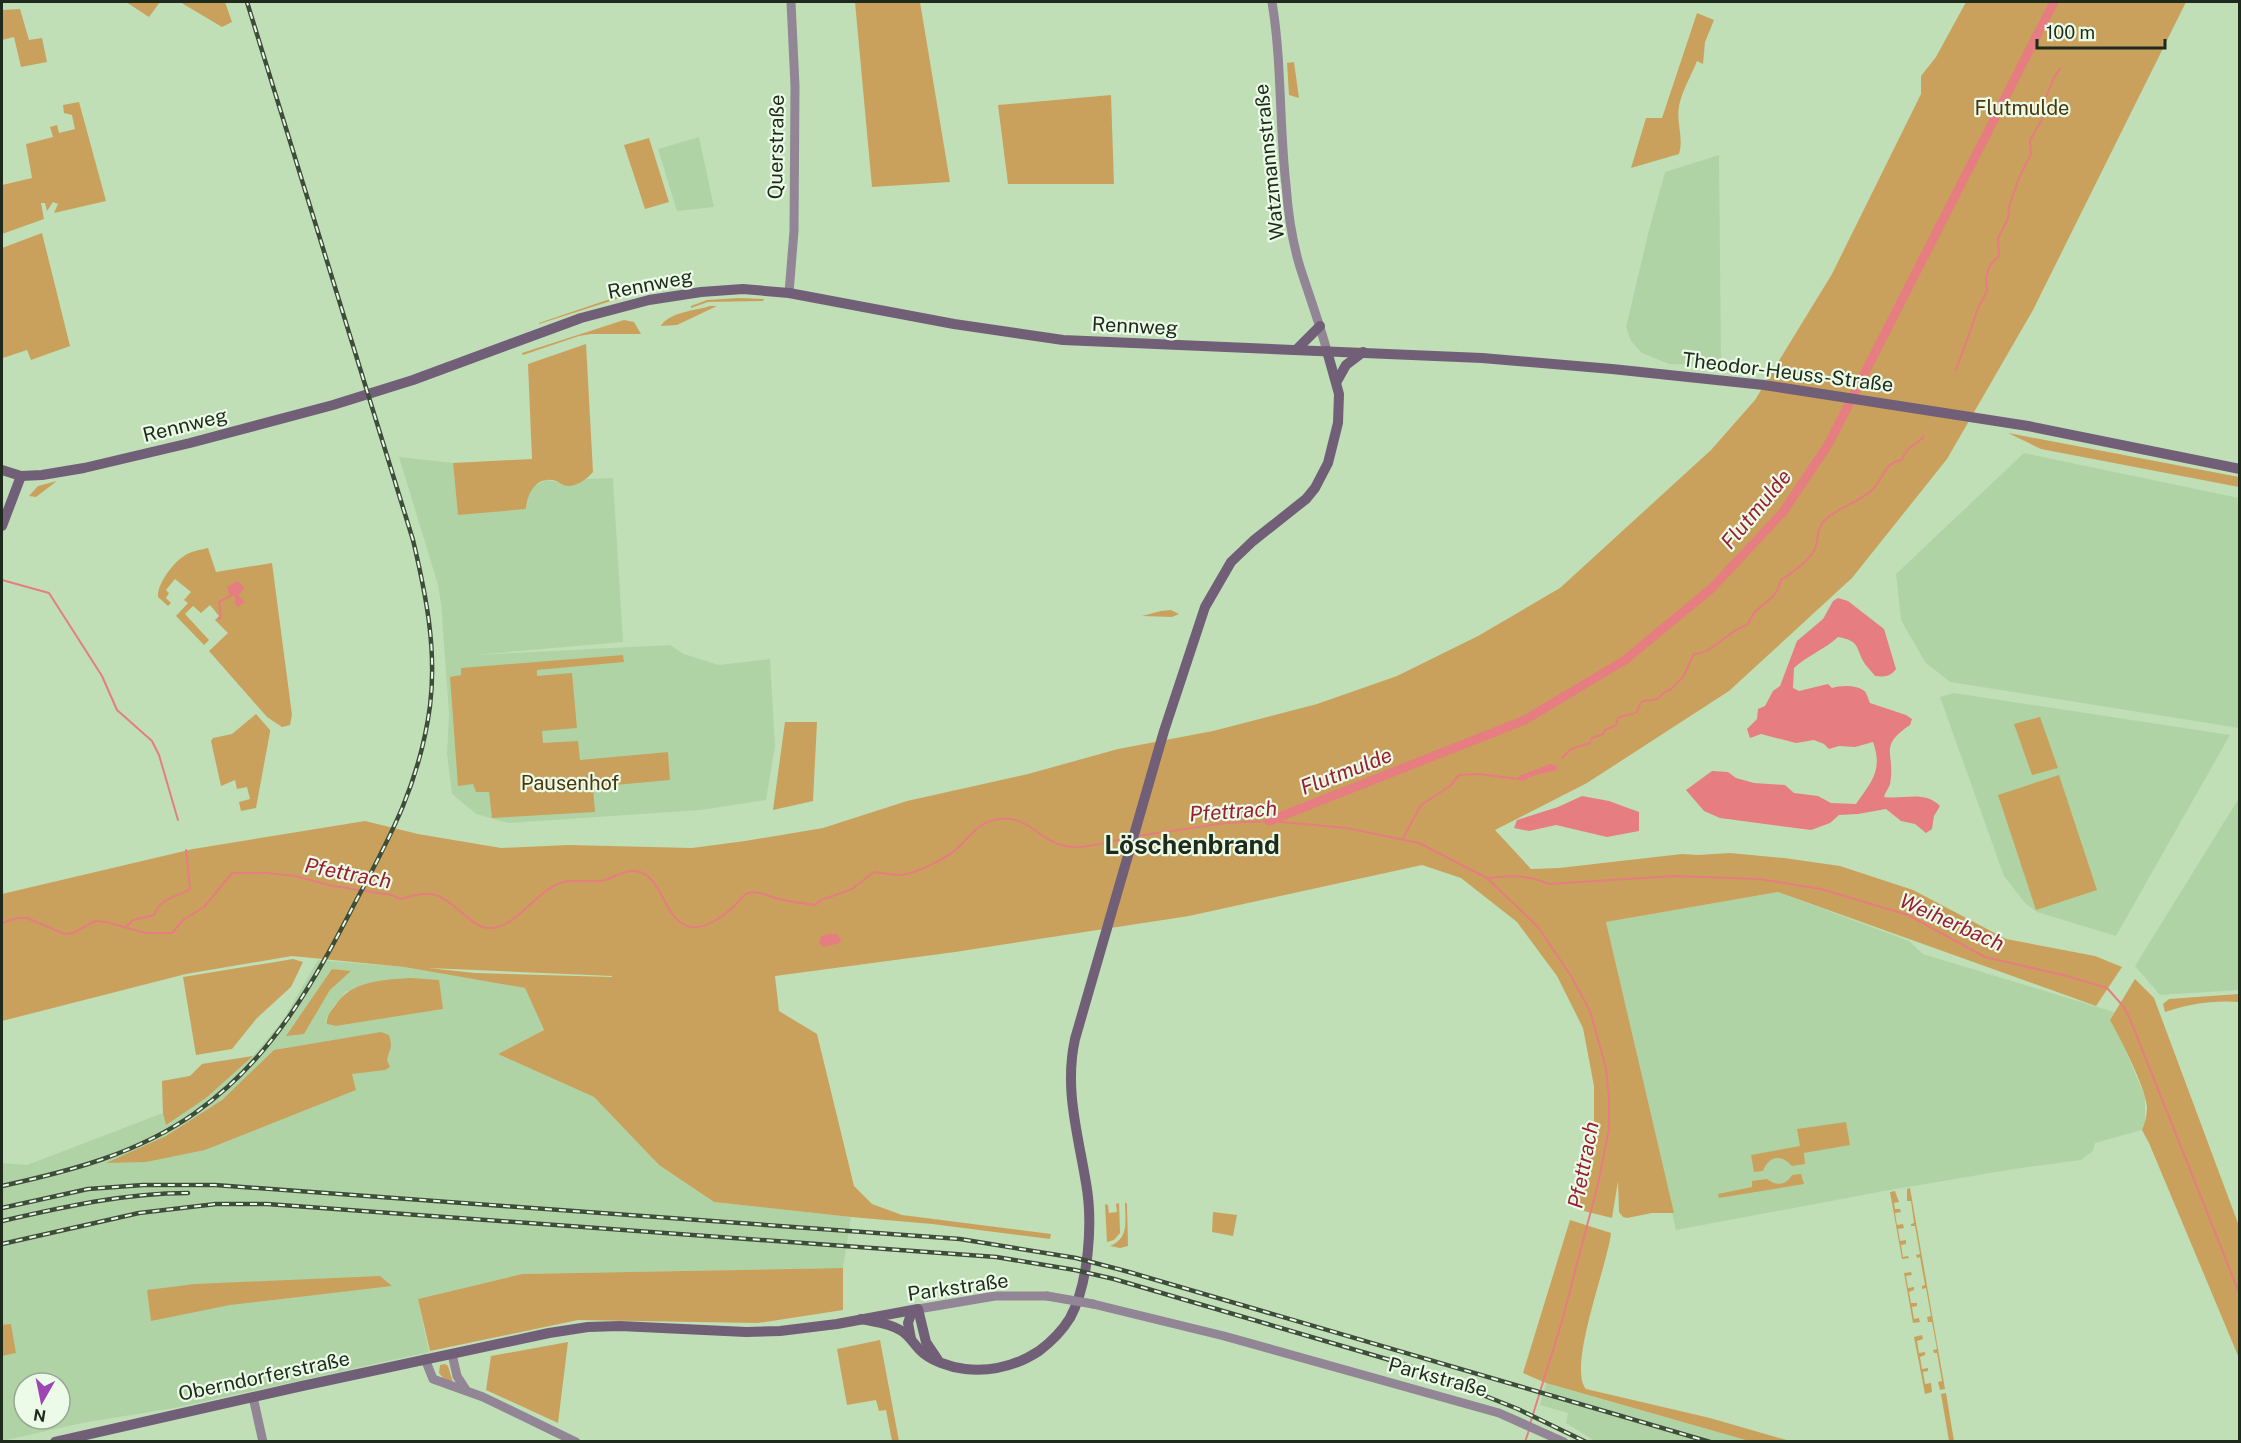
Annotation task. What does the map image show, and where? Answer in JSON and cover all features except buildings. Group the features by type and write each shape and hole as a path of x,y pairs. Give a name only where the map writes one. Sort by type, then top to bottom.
{"main road":[{"name":"Rennweg","path":"2,471 21,476 84,468 249,428 413,380 573,320 667,297 727,290 789,293 1037,338 1137,345 1327,351"},
{"path":"1296,350 1320,326"},
{"path":"861,1319 896,1328 911,1339 921,1351 938,1361 964,1369 989,1370 1005,1368 1033,1355 1050,1343 1074,1308 1087,1248 1088,1208 1072,1104 1071,1068 1075,1039 1164,731 1205,607 1231,562 1253,541 1306,499 1323,476 1332,452 1338,423 1339,394 1327,351"},
{"name":"Theodor-Heuss-Straße","path":"1327,351 1612,369 1764,385 2010,424 2240,470"},
{"path":"1336,381 1348,362 1363,352"},
{"path":"2,526 21,476"},
{"path":"915,1310 926,1342 938,1361"},
{"path":"911,1339 908,1323 915,1310"},
{"name":"Parkstraße","path":"426,1359 588,1327 620,1326 758,1332 791,1330 915,1310"},
{"name":"Oberndorferstraße","path":"55,1442 426,1359"}],"street":[{"name":"Querstraße","path":"789,293 794,231 795,86 791,2"},
{"name":"Watzmannstraße","path":"1272,2 1286,186 1300,266 1327,351"},
{"name":"Parkstraße","path":"915,1310 995,1296 1047,1296 1093,1304 1224,1336 1513,1418 1564,1442"},
{"path":"452,1354 458,1376 466,1390"},
{"path":"426,1359 433,1379 451,1387 466,1390 576,1442"},
{"path":"253,1397 263,1442"}],"shaded area":[{"path":"699,137 714,207 677,211 658,149"},
{"path":"1719,155 1721,359 1706,365 1669,364 1642,353 1631,341 1626,327 1649,230 1665,172"},
{"path":"2024,453 2239,498 2239,728 1950,682 1925,662 1901,620 1896,574"},
{"path":"399,457 453,463 458,514 526,509 527,496 534,486 546,480 575,485 587,479 613,478 623,642 475,655 670,645 684,654 719,665 770,659 775,746 766,800 701,810 508,823 476,814 452,794 447,753 449,714 441,603 438,585"},
{"path":"238,581 244,587 238,595 245,602 238,607 235,604 235,597 229,594 227,587"},
{"path":"1838,598 1848,601 1884,629 1896,669 1887,676 1875,676 1865,664 1854,643 1838,637 1794,668 1793,688 1799,691 1828,684 1832,688 1843,686 1860,688 1870,703 1912,719 1910,725 1894,739 1891,745 1890,784 1884,797 1921,797 1934,801 1940,806 1934,816 1932,829 1926,833 1915,824 1901,821 1886,809 1839,815 1830,823 1811,830 1720,818 1704,811 1686,790 1712,771 1728,772 1736,778 1754,783 1785,785 1794,793 1818,796 1831,803 1856,804 1867,789 1876,768 1877,760 1873,742 1855,747 1839,746 1829,749 1814,740 1796,743 1761,734 1750,738 1747,729 1757,719 1758,709 1765,706 1773,691 1780,686 1797,641 1823,619 1833,601"},
{"path":"1954,693 2230,735 2116,936 2037,912 2025,903 2004,876 1940,697"},
{"path":"1550,764 1557,766 1557,770 1535,775 1522,781 1518,779 1519,776"},
{"path":"1582,796 1609,801 1639,812 1639,831 1607,837 1556,825 1529,831 1514,828 1517,820 1558,807"},
{"path":"2239,798 2239,990 2160,995 2135,966"},
{"path":"1778,892 1909,941 1923,954 2114,1012 2110,1020 2122,1042 2145,1097 2145,1121 2142,1130 2095,1143 2093,1151 2081,1160 1884,1191 1676,1230 1606,922"},
{"path":"837,934 841,939 840,943 824,947 819,943 821,936"},
{"path":"318,960 404,967 525,988 544,1030 498,1054 594,1097 659,1165 714,1202 851,1217 843,1268 522,1274 418,1299 429,1352 174,1408 72,1425 72,1371 12,1371 12,1431 46,1431 2,1441 2,1163 27,1165 163,1113 162,1081 190,1076 202,1064 253,1056 283,1020","holes":["332,969 350,972 330,990 304,1034","347,991 443,1009 336,1026 329,1025 326,1021 327,1017"]},
{"path":"1546,1383 1749,1441 1595,1441 1566,1423 1568,1413 1540,1405"}],"green space":[{"path":"126,2 160,2 149,17"},
{"path":"180,2 225,2 232,22 222,27"},
{"path":"855,2 920,2 950,182 872,187"},
{"name":"Flutmulde","path":"1966,2 2186,2 2033,310 1947,459 1852,578 1729,691 1587,783 1495,830 1531,869 1682,854 1730,853 1840,866 1913,890 2006,939 2095,956 2122,967 2096,1006 1778,892 1606,922 1674,1213 1623,1217 1619,1212 1618,1181 1612,1218 1584,1211 1575,1204 1594,1142 1594,1086 1583,1028 1557,976 1517,922 1461,878 1422,865 1189,916 955,952 775,976 779,1011 817,1034 854,1186 872,1204 902,1215 1051,1234 1050,1239 932,1224 714,1202 659,1165 594,1097 498,1054 544,1030 525,988 404,967 292,956 186,974 2,1021 2,894 193,849 365,821 418,834 501,848 568,845 692,848 823,828 907,801 1028,774 1118,749 1213,731 1317,704 1397,676 1478,636 1560,588 1711,450 1755,400 1832,274 1921,94 1921,76 1936,57","holes":["428,968 612,976 475,973"]},
{"path":"20,9 29,40 42,38 47,62 21,67 14,37 2,40 2,10"},
{"path":"1697,13 1714,20 1705,42 1703,64 1697,61 1680,100 1679,154 1631,168 1646,118 1662,118"},
{"path":"1294,62 1299,98 1289,95 1287,63"},
{"path":"1111,95 1114,184 1008,184 998,105"},
{"path":"79,102 106,201 54,213 58,204 53,202 47,211 45,203 41,203 44,219 2,234 2,185 32,178 26,144 53,137 50,127 57,125 59,133 75,129 72,115 64,113 63,105"},
{"path":"649,138 669,202 645,209 624,145"},
{"path":"42,233 70,346 31,360 27,350 3,358 2,248"},
{"path":"622,295 623,297 539,324 539,323"},
{"path":"764,299 763,301 708,302 691,308 707,300"},
{"path":"717,306 677,325 661,326 676,315"},
{"path":"624,320 634,322 641,334 591,334 523,355 522,353"},
{"path":"586,344 593,472 582,481 569,486 549,480 538,483 528,497 526,509 458,515 453,463 532,459 528,364"},
{"path":"2008,433 2239,477 2239,487 2041,449"},
{"path":"57,481 36,497 29,496 38,486"},
{"path":"208,548 216,572 272,563 292,715 290,725 282,727 267,717 209,651 228,633 215,620 219,616 210,605 201,613 193,606 185,614 209,640 204,645 176,616 188,603 184,600 191,592 175,579 166,590 169,593 166,598 171,603 168,606 158,597 166,574 175,564 190,553"},
{"path":"1171,610 1179,614 1172,617 1142,616 1161,611"},
{"name":"Pausenhof","path":"623,655 624,662 537,670 537,676 572,673 577,728 542,731 543,743 578,741 580,760 668,752 670,780 593,787 595,812 492,818 489,792 476,792 473,784 458,786 450,677 461,675 461,668"},
{"path":"256,714 270,732 256,808 241,811 239,802 250,799 247,787 237,789 235,780 221,786 211,741 213,738 232,734"},
{"path":"2040,717 2058,768 2032,775 2014,724"},
{"path":"785,722 817,722 813,801 773,810"},
{"path":"2059,775 2097,890 2036,910 1998,795"},
{"path":"293,959 303,962 291,987 257,1018 232,1049 196,1055 183,977"},
{"path":"332,969 351,971 330,990 304,1034 286,1036"},
{"path":"411,978 439,980 443,1009 336,1026 327,1024 331,1011 341,998 358,986"},
{"path":"2135,979 2154,998 2239,1226 2239,1358 2142,1130 2147,1113 2146,1099 2132,1063 2110,1020"},
{"path":"2239,994 2239,1002 2201,1003 2165,1012 2163,1004 2169,999"},
{"path":"381,1032 389,1035 391,1048 387,1060 390,1067 385,1070 352,1074 356,1090 205,1150 146,1162 106,1163 166,1136 222,1100 274,1050"},
{"path":"253,1056 206,1098 166,1125 163,1113 162,1081 190,1076 202,1064"},
{"path":"1846,1122 1850,1145 1804,1153 1805,1164 1792,1166 1784,1159 1772,1159 1763,1171 1754,1172 1751,1155 1800,1146 1797,1129"},
{"path":"1801,1174 1804,1184 1719,1198 1718,1194 1752,1187 1752,1181 1767,1179 1780,1184 1792,1175"},
{"path":"1910,1188 1945,1389 1940,1390 1938,1382 1942,1381 1937,1353 1933,1350 1937,1349 1932,1322 1928,1322 1927,1317 1931,1316 1926,1288 1922,1289 1925,1285 1920,1257 1917,1258 1916,1255 1920,1254 1915,1226 1911,1226 1914,1223 1911,1201 1907,1201 1907,1189"},
{"path":"1895,1191 1899,1202 1894,1203 1895,1209 1900,1209 1901,1212 1895,1213 1897,1225 1903,1224 1904,1228 1898,1229 1900,1241 1906,1240 1906,1244 1901,1245 1903,1257 1908,1256 1909,1258 1902,1259 1890,1192"},
{"path":"1125,1202 1127,1204 1128,1246 1120,1248 1110,1246 1116,1243 1124,1233"},
{"path":"1119,1203 1120,1233 1114,1240 1107,1242 1105,1204 1108,1205 1109,1213 1117,1212 1116,1204"},
{"path":"1213,1212 1237,1215 1233,1236 1212,1232"},
{"path":"1570,1220 1611,1233 1590,1314 1581,1360 1581,1377 1586,1389 1710,1418 1790,1441 1749,1441 1546,1383 1523,1373"},
{"path":"843,1268 843,1310 758,1323 578,1320 430,1351 418,1299 522,1274"},
{"path":"1911,1272 1912,1275 1906,1276 1908,1288 1914,1287 1914,1290 1909,1292 1911,1303 1917,1303 1917,1306 1912,1307 1914,1319 1919,1318 1920,1322 1913,1323 1904,1273"},
{"path":"380,1276 392,1286 230,1305 151,1321 147,1290 195,1284"},
{"path":"11,1324 16,1353 2,1356 2,1325"},
{"path":"1922,1335 1923,1339 1917,1341 1919,1353 1925,1352 1925,1355 1920,1357 1922,1369 1928,1368 1928,1371 1923,1372 1925,1384 1931,1383 1932,1392 1925,1394 1914,1337"},
{"path":"880,1340 899,1441 892,1441 886,1410 879,1411 876,1400 847,1405 837,1349"},
{"path":"568,1342 558,1423 486,1390 491,1356"},
{"path":"440,1365 448,1366 453,1382 444,1379 439,1373"},
{"path":"1946,1393 1954,1441 1949,1441 1941,1394"}],"waterway":[{"name":"Flutmulde","path":"1269,821 1525,720 1625,660 1712,588 1783,512 1828,445 2054,2"},
{"path":"1956,370 1979,306 1987,291 1986,278 1990,265 1999,256 1998,238 2008,219 2009,207 2019,178 2031,154 2030,140 2044,116 2042,103 2060,69"},
{"path":"1562,758 1571,749 1590,743 1592,738 1616,725 1618,718 1637,712 1643,701 1657,699 1670,690 1683,677 1694,654 1708,650 1747,625 1755,612 1774,595 1781,580 1812,554 1819,528 1823,522 1834,512 1862,498 1874,488 1888,467 1902,460 1909,448 1924,436"},
{"name":"Pfettrach","path":"2,580 49,593 102,676 117,710 152,741 159,755 178,820"},
{"path":"219,619 221,617 219,602 232,595"},
{"path":"1403,838 1421,805 1450,786 1459,775 1478,774 1519,779"},
{"name":"Pfettrach","path":"2,923 17,918 27,918 65,934 73,933 95,921 146,933 172,933 183,920 204,907 232,873 267,873 295,876 333,886 392,895 400,899 419,894 431,894 448,901 477,924 492,928 502,926 558,884 569,881 600,881 635,871 648,876 669,910 682,924 697,927 709,924 721,917 748,893 760,893 815,905 821,900 852,889 874,872 901,875 915,872 948,855 976,829 992,820 1018,821 1048,839 1065,846 1089,846 1129,838"},
{"name":"Pfettrach","path":"1137,836 1226,823 1269,821 1347,828 1419,843 1487,878 1538,927 1571,976 1590,1011 1606,1068 1609,1129 1598,1184 1562,1321 1530,1424"},
{"name":"Pfettrach","path":"127,926 133,920 154,915 164,902 190,889 186,850"},
{"name":"Weiherbach","path":"1489,878 1519,876 1549,884 1673,876 1760,879 1821,889 1908,915 1985,957 2107,988 2124,1007 2132,1024 2240,1295"},
{"name":"Pfettrach","path":"1525,1442 1529,1430"}],"railway":[{"path":"2,1186 78,1167 150,1140 195,1113 247,1068 289,1016 325,960 341,930 403,806 412,783 425,733 432,685 431,643 426,602 413,540 247,2"},
{"path":"2,1208 88,1189 143,1185 215,1185 960,1239 1076,1258 1129,1272 1710,1442"},
{"path":"2,1221 117,1198 188,1193"},
{"path":"2,1244 139,1213 216,1204 267,1204 996,1257 1114,1279 1407,1365 1518,1409 1586,1442"}],"district":[{"name":"Löschenbrand","path":"1192,844"}]}
